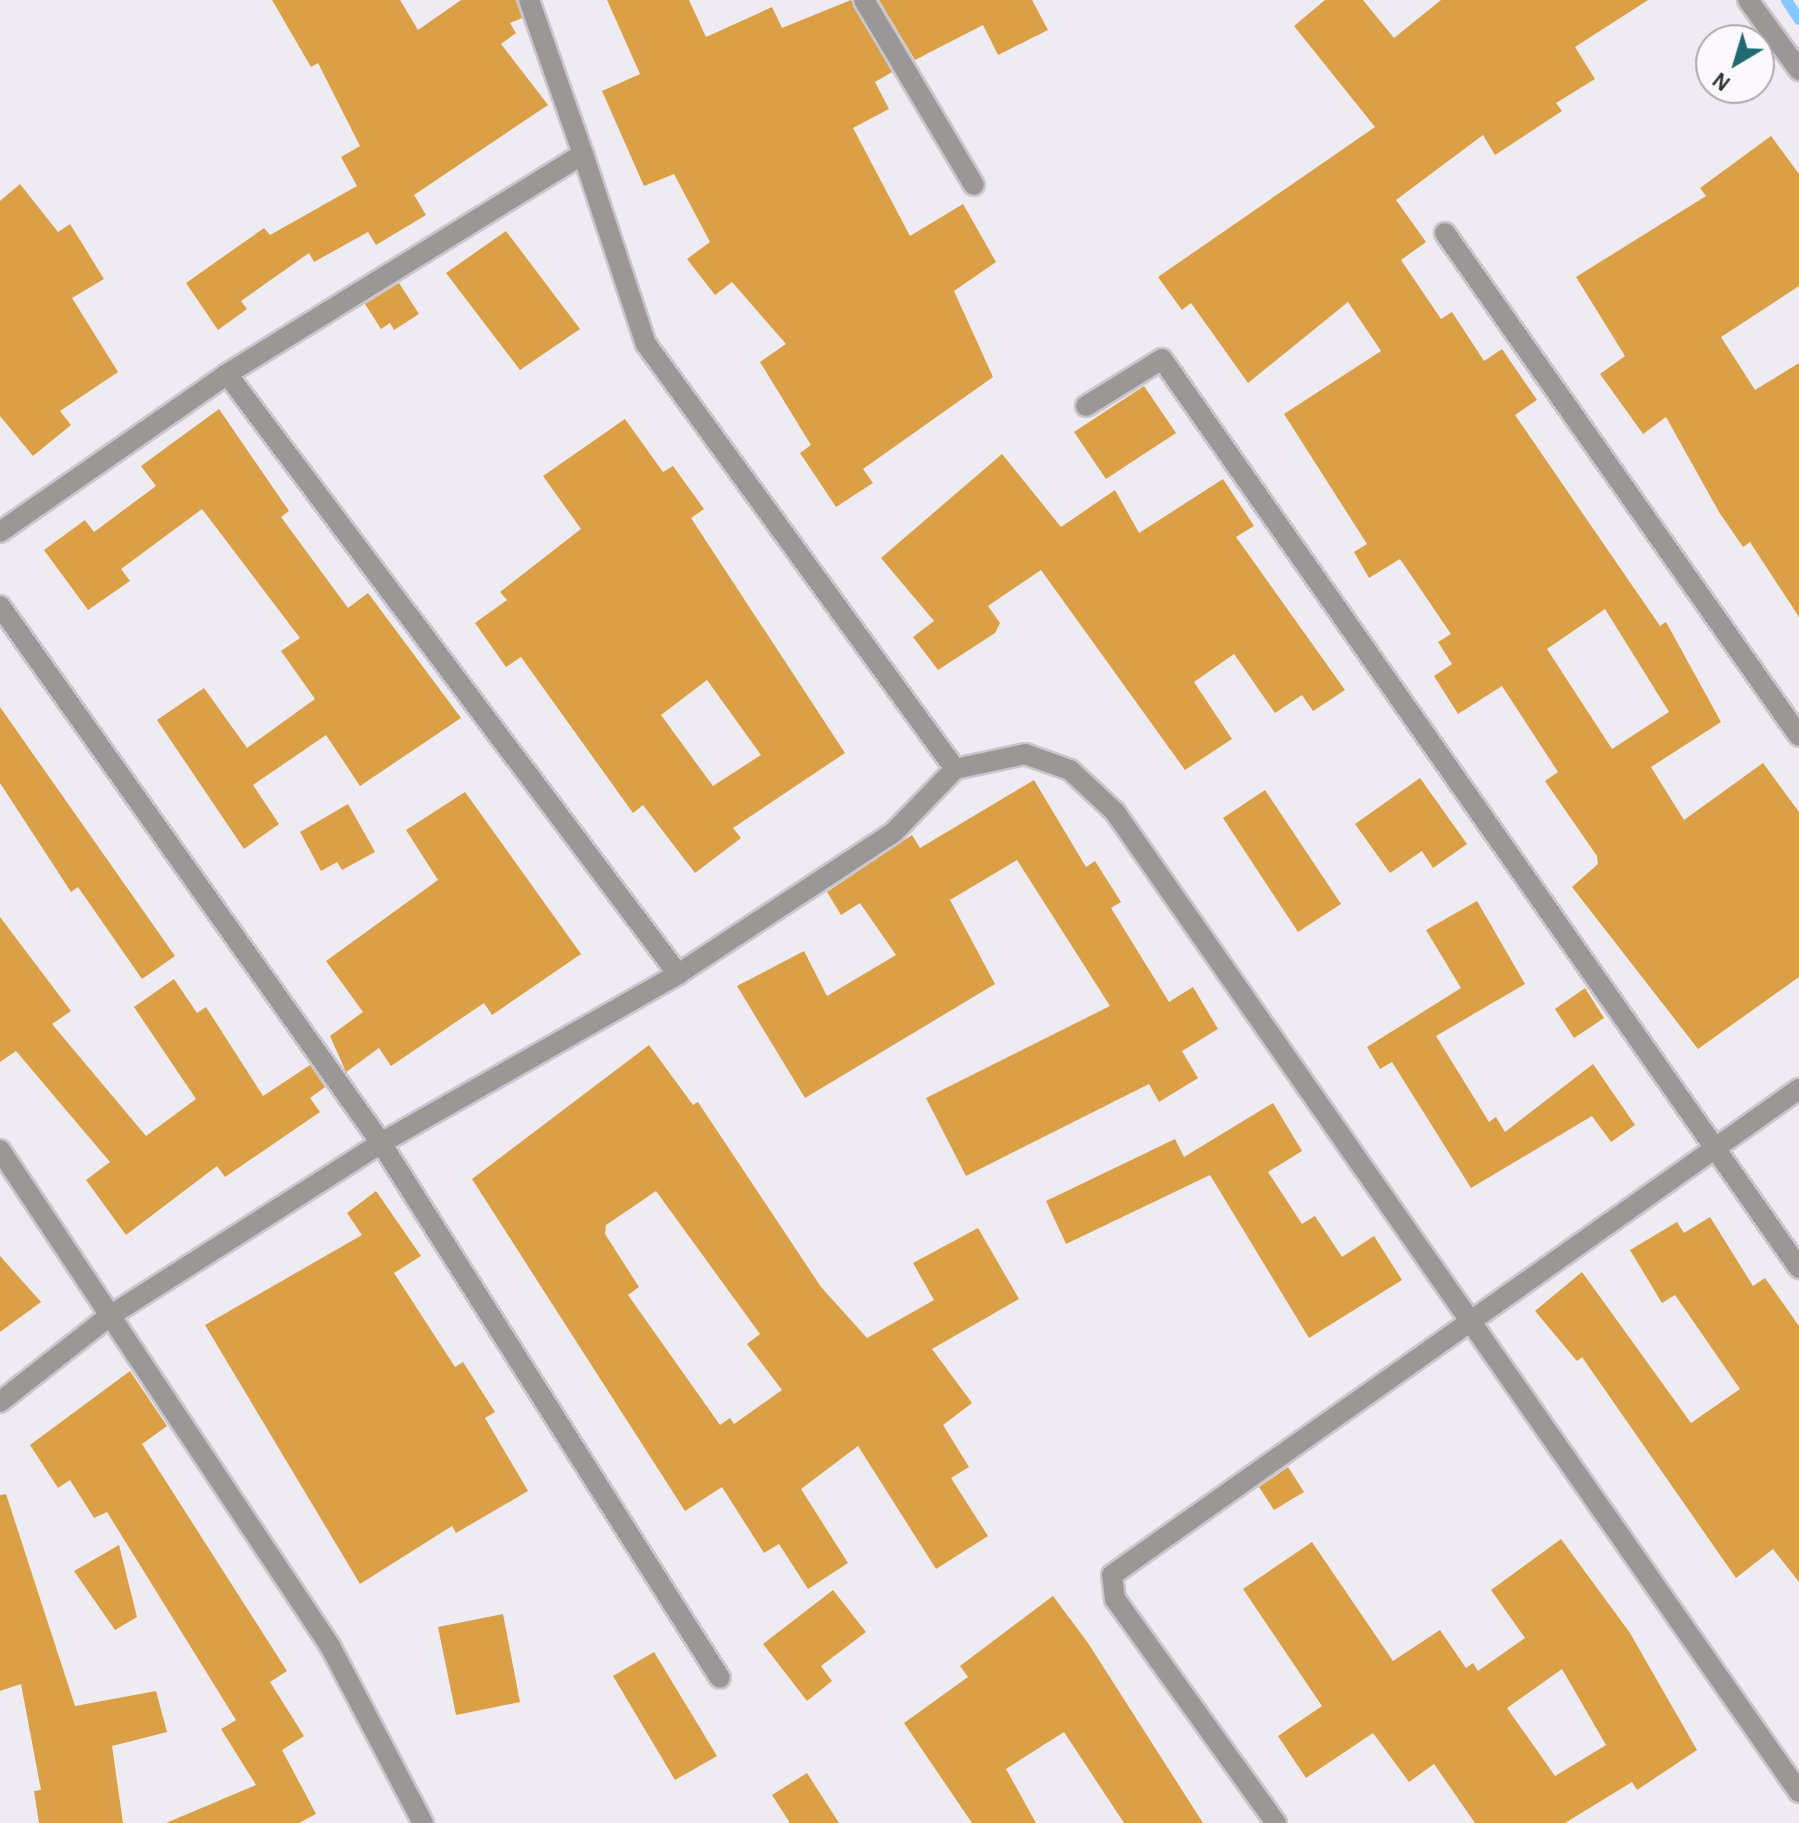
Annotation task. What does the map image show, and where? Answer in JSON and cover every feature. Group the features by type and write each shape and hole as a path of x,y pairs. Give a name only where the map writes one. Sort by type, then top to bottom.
{"street":[{"path":"529,0 646,344 955,769"},
{"path":"864,0 974,185"},
{"path":"1748,0 1799,70"},
{"path":"0,532 227,374 583,154"},
{"path":"1445,233 1799,736"},
{"path":"1086,406 1162,359 1799,1268"},
{"path":"227,374 678,974"},
{"path":"0,606 381,1143 720,1678"},
{"path":"0,1402 108,1317 381,1143 678,974 894,832 955,769 1025,754 1070,770 1115,812 1466,1320 1799,1792"},
{"path":"1276,1823 1123,1611 1112,1575 1466,1320 1799,1089"},
{"path":"0,1150 108,1317 330,1646 423,1823"}],"building":[{"path":"272,0 400,0 418,30 461,0 516,0 522,18 510,23 516,33 501,44 548,105 414,195 426,215 376,245 368,232 314,262 309,253 241,301 247,309 218,330 186,283 264,228 270,235 357,186 341,157 360,146 318,63 311,67"},
{"path":"607,0 689,0 706,37 772,7 782,28 851,0 892,72 875,82 889,109 853,128 910,236 963,204 996,262 954,291 993,377 863,469 873,483 836,507 800,453 811,445 760,362 786,344 732,282 715,295 687,259 710,242 674,174 644,186 602,91 640,74"},
{"path":"879,0 1032,0 1048,30 998,55 983,25 915,60"},
{"path":"1325,0 1363,0 1394,38 1441,0 1648,0 1575,47 1595,79 1556,103 1562,111 1495,155 1483,135 1396,200 1426,242 1401,260 1441,319 1452,312 1484,361 1502,349 1537,400 1515,415 1660,626 1666,622 1721,722 1651,767 1684,820 1763,763 1799,812 1799,977 1698,1049 1572,887 1598,864 1597,856 1545,781 1558,772 1502,686 1458,714 1434,676 1452,664 1438,642 1451,634 1400,559 1369,578 1354,552 1367,544 1284,414 1381,351 1348,302 1248,383 1191,303 1182,310 1158,277 1375,127 1294,26","holes":["1605,609 1669,712 1612,749 1547,649"]},
{"path":"1771,136 1799,174 1799,286 1721,337 1755,390 1799,363 1799,617 1750,542 1743,547 1719,512 1666,417 1643,434 1600,374 1625,356 1576,277 1706,196 1700,188"},
{"path":"20,184 58,232 70,224 104,279 72,298 118,372 60,411 71,425 33,456 0,416 0,201"},
{"path":"506,231 580,329 520,370 446,273"},
{"path":"399,283 419,314 394,330 390,323 381,329 365,304"},
{"path":"1144,386 1176,433 1106,479 1074,432"},
{"path":"219,409 289,511 281,517 348,608 368,593 461,718 360,786 326,735 253,785 279,824 244,849 157,720 204,688 247,748 315,699 281,651 300,638 202,509 121,569 130,581 88,610 44,550 85,520 94,532 156,486 141,466"},
{"path":"625,419 663,472 673,466 704,509 691,518 845,753 733,828 741,838 695,873 643,805 633,813 521,657 506,667 475,623 507,600 500,592 581,529 543,476","holes":["707,680 761,755 713,786 661,715"]},
{"path":"1002,454 1061,527 1115,490 1139,533 1223,479 1254,526 1236,537 1345,690 1313,711 1302,695 1275,713 1234,654 1194,682 1232,739 1185,770 1041,570 988,606 1000,623 995,633 938,670 913,637 934,621 881,558"},
{"path":"0,707 175,956 142,979 78,887 71,892 0,783"},
{"path":"1420,778 1467,844 1433,868 1422,851 1390,873 1355,824"},
{"path":"1034,780 1086,867 1095,861 1121,902 1111,908 1169,1002 1193,987 1218,1029 1182,1051 1198,1078 1159,1102 1149,1084 966,1176 926,1098 1110,1006 1017,860 950,900 995,984 805,1098 737,986 804,951 827,996 896,955 860,903 841,915 827,892 912,835 920,848"},
{"path":"1265,790 1341,904 1298,932 1223,818"},
{"path":"465,792 581,954 492,1015 484,1003 391,1066 379,1048 346,1072 330,1036 363,1012 326,961 438,880 406,830"},
{"path":"348,804 375,852 342,870 337,862 321,871 300,832"},
{"path":"1477,901 1525,984 1436,1036 1489,1122 1496,1117 1505,1132 1593,1064 1635,1125 1611,1142 1592,1116 1471,1188 1392,1062 1380,1069 1367,1047 1461,988 1426,930"},
{"path":"0,917 71,1011 52,1024 146,1136 196,1099 134,1007 174,979 197,1013 206,1007 263,1096 310,1065 325,1087 310,1098 320,1112 225,1177 217,1166 126,1235 86,1180 110,1162 16,1051 0,1062"},
{"path":"1585,988 1604,1018 1574,1038 1555,1009"},
{"path":"649,1045 693,1105 698,1102 821,1287 867,1338 934,1300 913,1263 978,1228 1019,1299 932,1349 972,1403 943,1425 969,1467 951,1478 988,1536 936,1569 858,1446 801,1489 848,1563 808,1589 779,1544 764,1553 722,1487 685,1511 472,1179","holes":["656,1191 760,1334 747,1344 782,1390 734,1424 730,1418 720,1425 628,1295 639,1287 605,1234 606,1225"]},
{"path":"1273,1103 1302,1151 1268,1172 1302,1224 1315,1216 1342,1257 1374,1236 1402,1280 1309,1338 1210,1175 1066,1244 1046,1201 1175,1139 1184,1157"},
{"path":"376,1191 421,1256 394,1273 455,1367 463,1362 495,1412 485,1418 528,1491 456,1533 452,1526 360,1584 205,1325 362,1235 347,1213"},
{"path":"1710,1217 1753,1286 1765,1278 1799,1326 1799,1582 1773,1549 1736,1578 1582,1357 1577,1361 1535,1311 1582,1272 1691,1423 1740,1389 1675,1295 1662,1303 1630,1250 1677,1222 1684,1233"},
{"path":"0,1256 41,1302 0,1332"},
{"path":"130,1371 167,1426 142,1444 287,1671 270,1682 304,1736 282,1750 316,1814 299,1823 166,1823 256,1785 221,1729 236,1720 107,1512 94,1518 70,1480 58,1488 30,1445"},
{"path":"1288,1467 1304,1492 1274,1510 1259,1487"},
{"path":"6,1494 75,1706 156,1691 167,1732 112,1746 123,1823 39,1823 34,1791 41,1790 21,1684 0,1691 0,1495"},
{"path":"1561,1539 1630,1633 1697,1750 1637,1790 1632,1782 1565,1823 1475,1823 1434,1764 1409,1782 1373,1733 1306,1778 1278,1736 1322,1706 1243,1589 1312,1542 1393,1661 1440,1630 1466,1668 1473,1663 1478,1671 1525,1638 1491,1590","holes":["1562,1669 1606,1745 1555,1776 1507,1708"]},
{"path":"119,1545 137,1617 115,1630 74,1571"},
{"path":"833,1590 866,1632 821,1666 832,1681 807,1701 763,1644"},
{"path":"1053,1596 1088,1643 1203,1823 1124,1823 1064,1732 1006,1769 1036,1823 972,1823 904,1723 968,1677 960,1666"},
{"path":"503,1614 520,1702 456,1715 438,1627"},
{"path":"654,1652 717,1756 675,1780 613,1676"},
{"path":"807,1773 839,1823 790,1823 772,1795"}],"waterway":[{"path":"1786,0 1799,19"}]}
